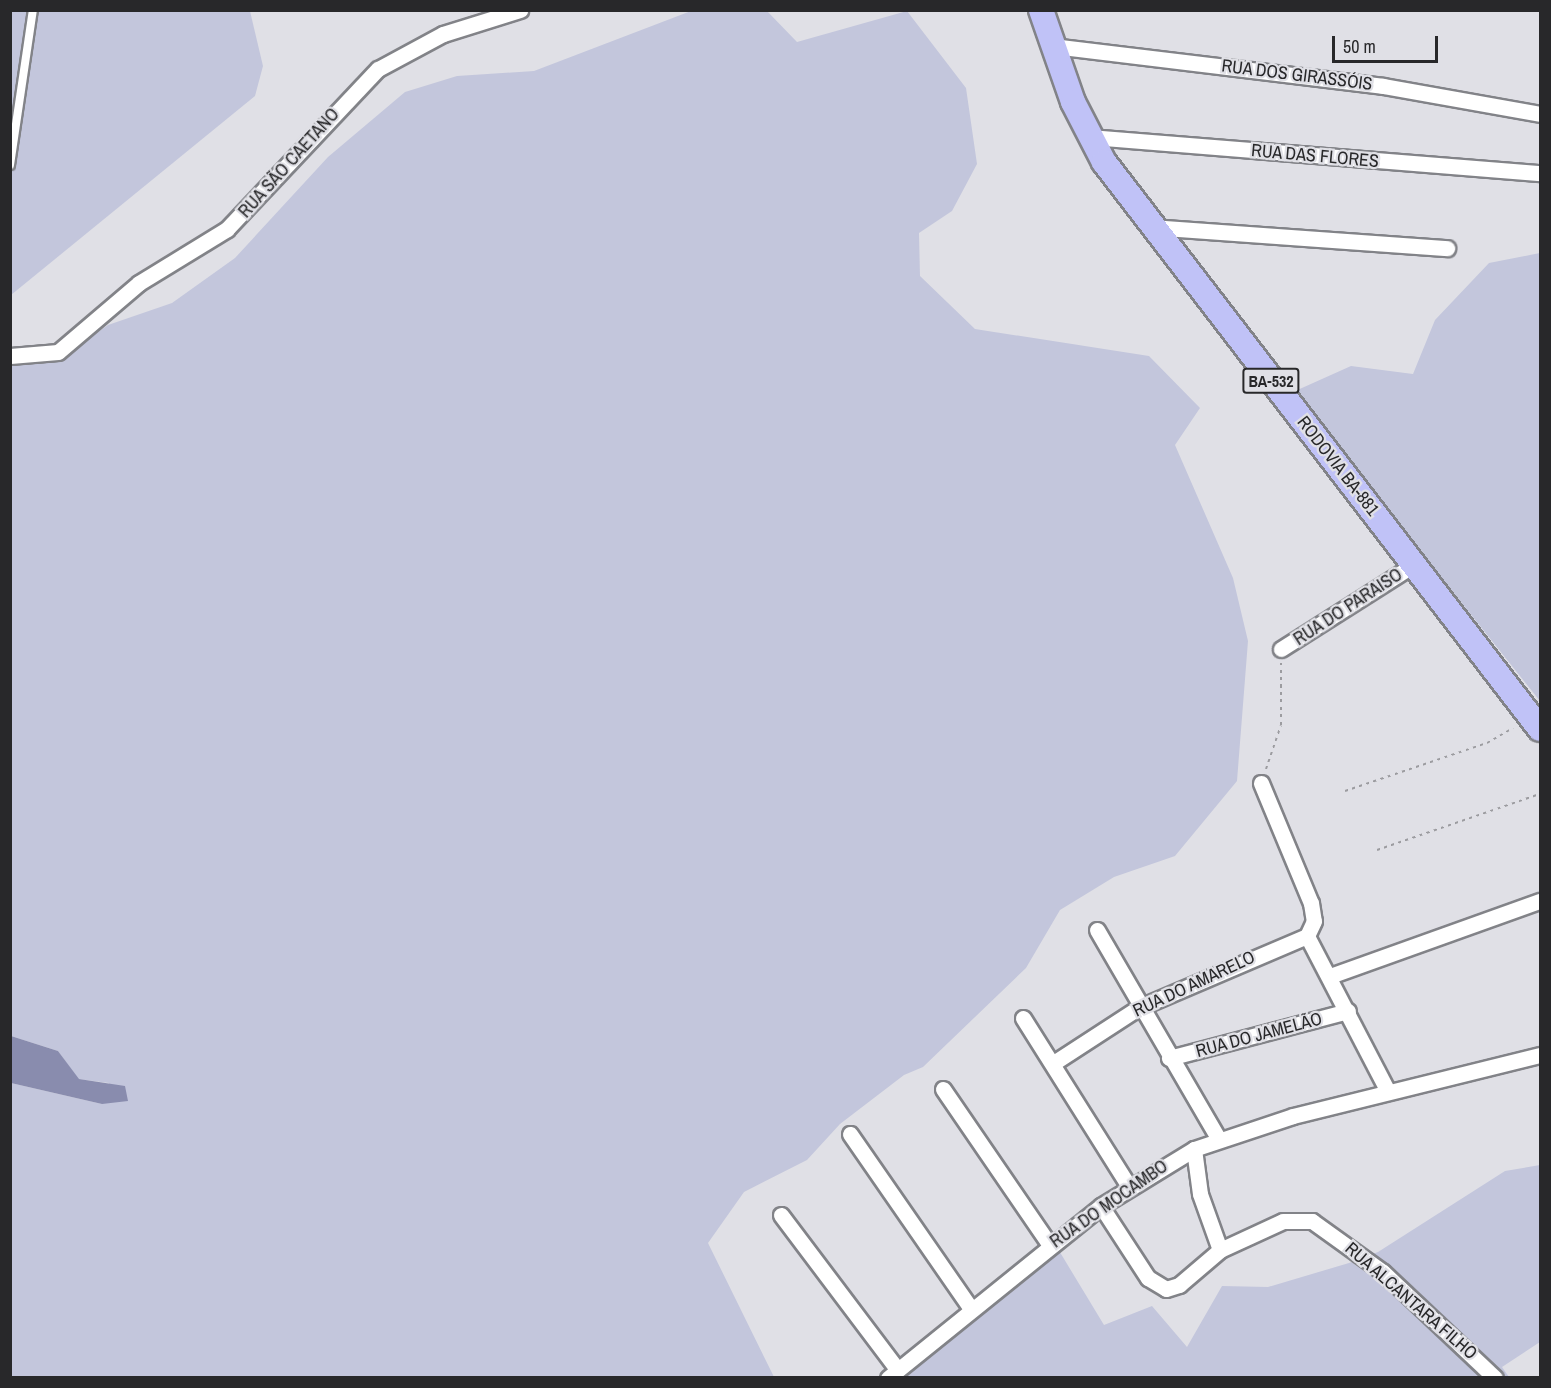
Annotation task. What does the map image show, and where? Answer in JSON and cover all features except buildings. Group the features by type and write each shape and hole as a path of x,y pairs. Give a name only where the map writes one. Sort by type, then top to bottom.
{"main road":[{"name":"RODOVIA BA-881","path":"1041,10 1090,137 1151,227 1415,564 1536,723"}],"street":[{"name":"RUA SÃO CAETANO","path":"10,356 53,354 71,342 139,283 245,214 378,69 449,32 520,10"},
{"name":"RUA DOS GIRASSÓIS","path":"1053,46 1362,83 1540,114"},
{"name":"RUA DAS FLORES","path":"1090,137 1540,173"},
{"path":"1151,227 1447,248"},
{"name":"RUA DO PARAISO","path":"1281,649 1415,564"},
{"path":"1261,783 1311,903 1314,921 1307,936 1330,976 1387,1090"},
{"path":"1330,976 1540,901"},
{"path":"1096,930 1138,1008 1218,1138"},
{"name":"RUA DO AMARELO","path":"1054,1062 1138,1008 1307,936"},
{"name":"RUA DO JAMELÃO","path":"1169,1058 1348,1011"},
{"path":"1023,1018 1054,1062 1129,1186"},
{"name":"RUA DO MOCAMBO","path":"892,1373 970,1307 1101,1206 1129,1186 1194,1149 1218,1138 1387,1090 1540,1055"},
{"path":"943,1089 1050,1245"},
{"path":"850,1134 970,1307"},
{"path":"1194,1149 1200,1194 1220,1250"},
{"name":"RUA ALCANTARA FILHO","path":"1101,1206 1158,1287 1179,1285 1220,1250 1283,1221 1312,1221 1417,1301 1495,1377"},
{"path":"781,1215 892,1373"}],"lane":[{"path":"10,165 33,10"}],"path":[{"path":"1261,783 1281,725 1281,649"},
{"path":"1346,790 1487,743 1536,723"},
{"path":"1377,850 1540,794"}],"shaded area":[{"path":"11,11 250,11 263,66 255,96 11,295"},
{"path":"691,11 767,11 797,42 907,11 966,88 977,164 952,211 919,233 920,276 975,329 1149,356 1200,408 1175,445 1233,578 1248,641 1237,781 1175,856 1114,877 1060,910 1026,968 923,1067 904,1075 840,1124 807,1160 744,1192 708,1243 774,1377 11,1377 11,1083 102,1104 109,1083 78,1079 58,1051 11,1036 10,355 62,357 108,325 172,303 235,258 328,157 405,92 457,76 534,71"},
{"path":"1540,253 1540,701 1293,392 1351,366 1413,374 1435,320 1489,263"},
{"path":"11,1036 58,1051 79,1079 125,1086 128,1101 102,1104 11,1083"},
{"path":"1540,1165 1540,1342 1502,1367 1509,1377 900,1378 1058,1249 1104,1325 1152,1306 1187,1347 1222,1286 1268,1287 1378,1252 1505,1171"}]}
